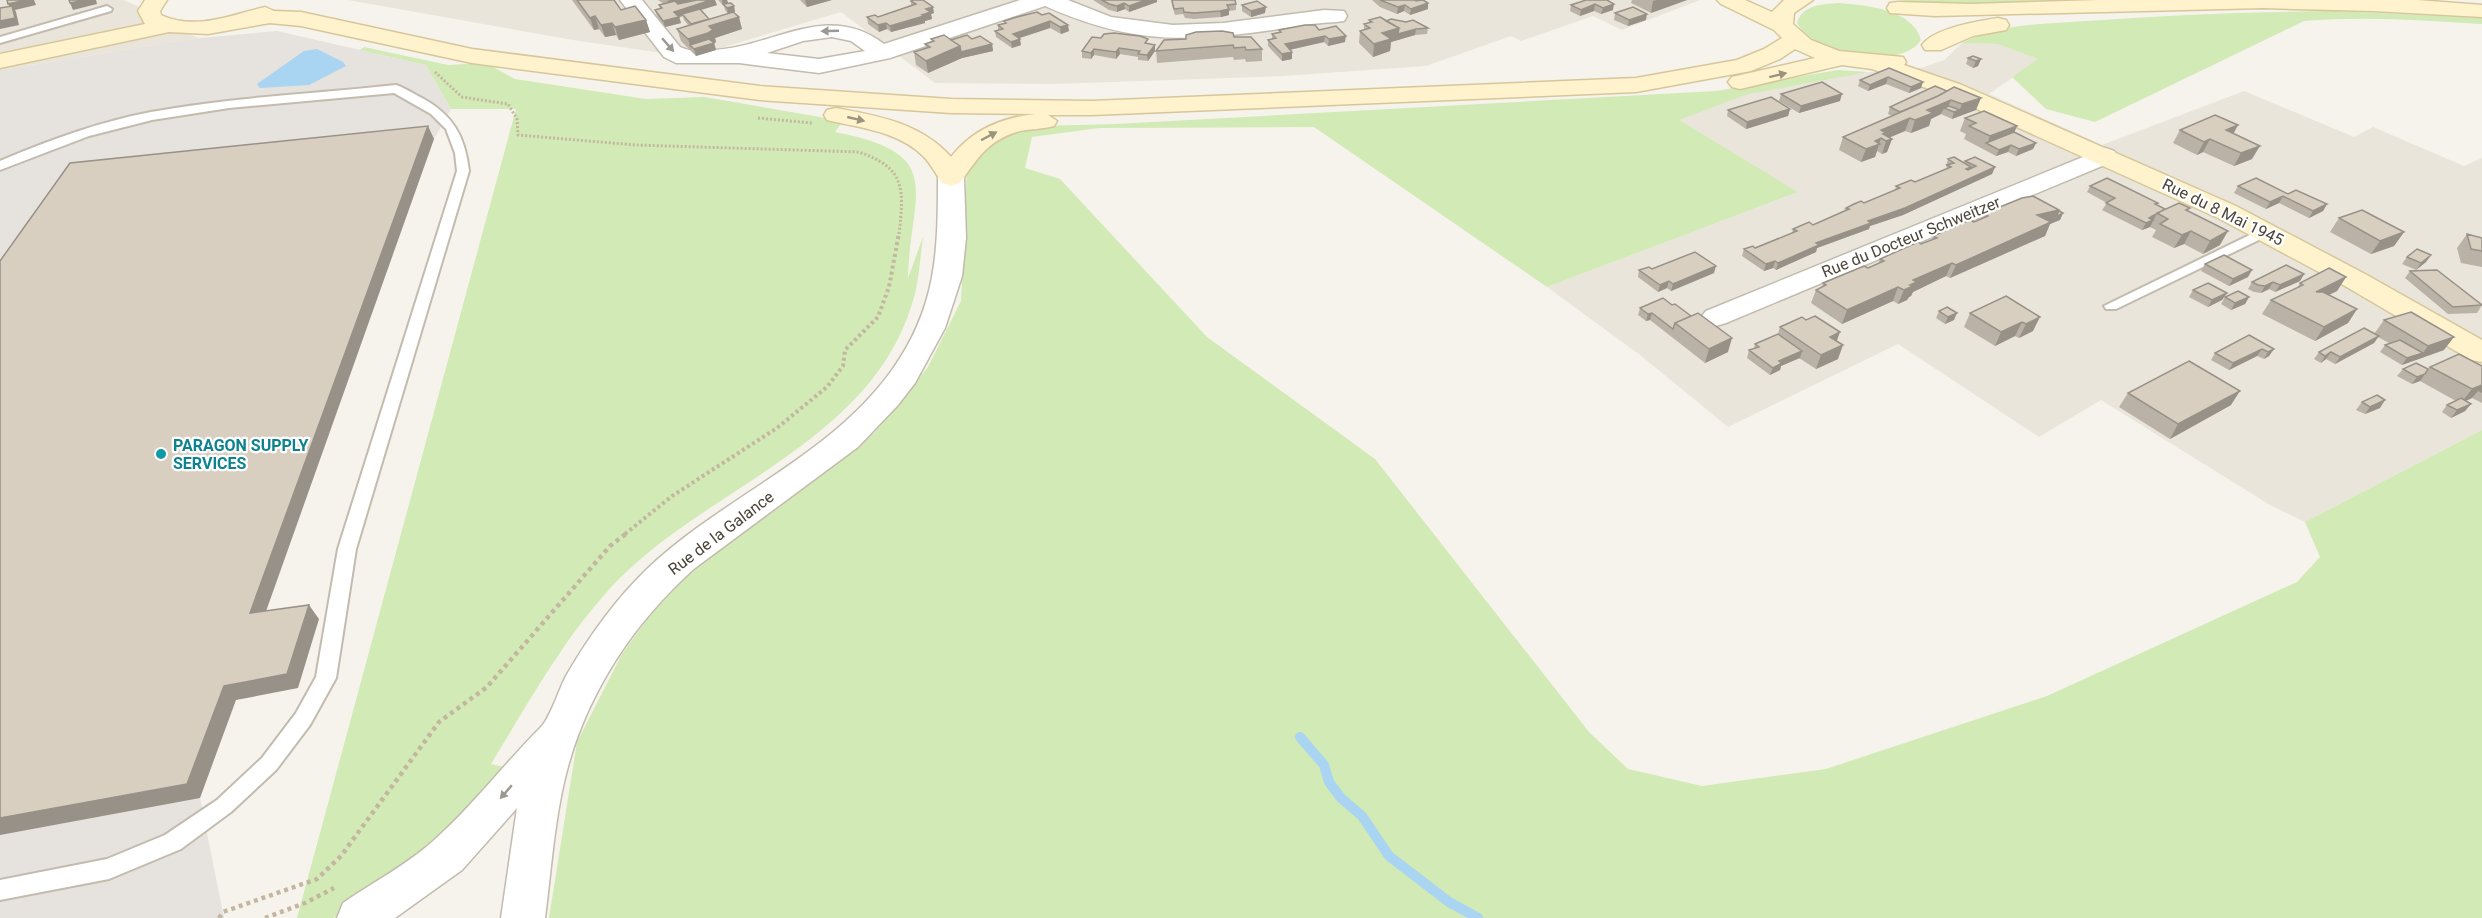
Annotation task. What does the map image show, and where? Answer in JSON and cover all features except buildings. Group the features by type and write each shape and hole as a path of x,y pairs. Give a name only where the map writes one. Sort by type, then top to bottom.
{"main road":[{"path":"246,20 269,12 291,0"},
{"path":"300,0 320,10 555,66"},
{"path":"1728,0 1792,17"},
{"path":"1736,0 1792,17 1817,50 1845,58 1873,62 1909,60 1949,36 1983,26 2275,4 2482,11"},
{"name":"Rue du 8 Mai 1945","path":"1954,90 1935,72 1931,47 1934,36 1923,20 1889,5 2013,10 2192,3 2275,4"},
{"path":"25,55 153,5 152,19 168,26"},
{"path":"0,61 168,26 212,26 270,17 301,19 472,56 555,66 755,104 854,118 919,138 944,162 951,178"},
{"path":"1636,86 1743,66 1772,54 1792,17"},
{"path":"755,104 1147,106 1636,86 1685,87 1757,80 1845,58"},
{"name":"Rue du 8 Mai 1945","path":"1873,62 1954,90 2105,156 2264,232 2482,353"},
{"path":"951,178 959,160 972,146 999,130 1038,121 1086,120 1147,106"}],"street":[{"path":"631,0 672,52 691,59 739,56 819,66 882,53 1041,0"},
{"path":"1050,0 1106,22 1138,29 1211,30 1241,28 1309,16 1336,16"},
{"path":"739,56 768,44 809,33 834,31 859,36 882,53"},
{"name":"Rue du Docteur Schweitzer","path":"1716,317 2105,156"},
{"name":"Rue de la Galance","path":"523,918 544,779 559,733 596,659 640,600 681,560 847,439 871,418 904,377 931,331 945,288 952,245 951,178"},
{"path":"351,901 447,856 559,733"}],"lane":[{"path":"0,40 107,9"},
{"path":"0,166 55,143 104,127 173,112 396,89 428,106 452,126 461,145 463,171 347,549 326,678 303,719 269,764 224,806 173,842 109,869 0,890"},
{"path":"2110,306 2264,232"}],"path":[{"path":"219,918 223,912 317,879 341,856 439,722 487,687 610,546 672,496 777,428 827,387 843,366 845,350 878,318 891,280 902,200 895,171 879,159 859,152 636,145 518,135 517,119 508,104 462,98 434,70"},
{"path":"755,104 768,121 815,123"},
{"path":"265,918 305,903 351,901"}],"shaded area":[{"path":"0,0 123,0 149,11 168,26 199,38 0,70"},
{"path":"348,0 1700,0 1622,30 1593,16 1521,41 1511,36 1426,66 1283,76 1054,84 935,83 841,12 677,61 662,53 573,40"},
{"name":"PARAGON SUPPLY SERVICES","path":"277,31 426,65 451,109 434,139 200,798 224,918 0,918 0,70 199,38"},
{"path":"1962,43 1997,44 2039,59 1989,94 2102,145 2244,91 2354,137 2373,127 2464,166 2482,158 2482,430 2305,522 2270,505 2101,400 2039,437 1898,344 1728,427 1640,355 1547,287 1798,192 1678,120 1748,93 1868,72 1897,72 1924,67 1944,60"}],"green space":[{"path":"1899,0 2100,0 1938,5"},
{"path":"1839,3 1874,7 1898,15 1908,21 1921,40 1910,50 1895,55 1877,57 1857,55 1820,43 1806,34 1797,23 1803,12 1808,9"},
{"path":"2334,11 2482,18 2482,24 2371,19 2304,21 2095,122 2046,109 2012,77 2038,59 1997,44 1962,43 1976,36 2007,28 2039,24 2180,15"},
{"path":"364,47 448,65 486,63 515,79 646,99 704,97 843,121 835,132 871,141 895,152 909,165 915,181 916,199 908,278 923,237 918,279 912,304 891,352 861,392 825,427 784,459 696,517 655,547 617,581 581,623 565,646 491,764 509,768 456,831 369,901 333,918 297,918 516,109 451,109 426,65 360,50"},
{"path":"1838,70 1868,72 1748,94 1679,120 1798,192 1547,287 1314,127 1099,128 1032,137 1025,168 1060,179 1207,337 1375,459 1589,732 1628,769 1702,786 1826,769 2047,696 2297,582 2320,557 2305,522 2482,430 2482,918 549,918 577,742 622,654 672,585 875,432 928,367 961,301 967,166 988,140 1038,126 1116,124 1716,91"}],"water":[{"path":"317,49 343,62 346,66 309,85 260,88 257,84 304,51"}],"waterway":[{"path":"1300,737 1324,765 1329,782 1341,798 1362,816 1389,856 1449,902 1478,918"}],"place":[{"name":"PARAGON SUPPLY SERVICES","path":"161,454"}]}
